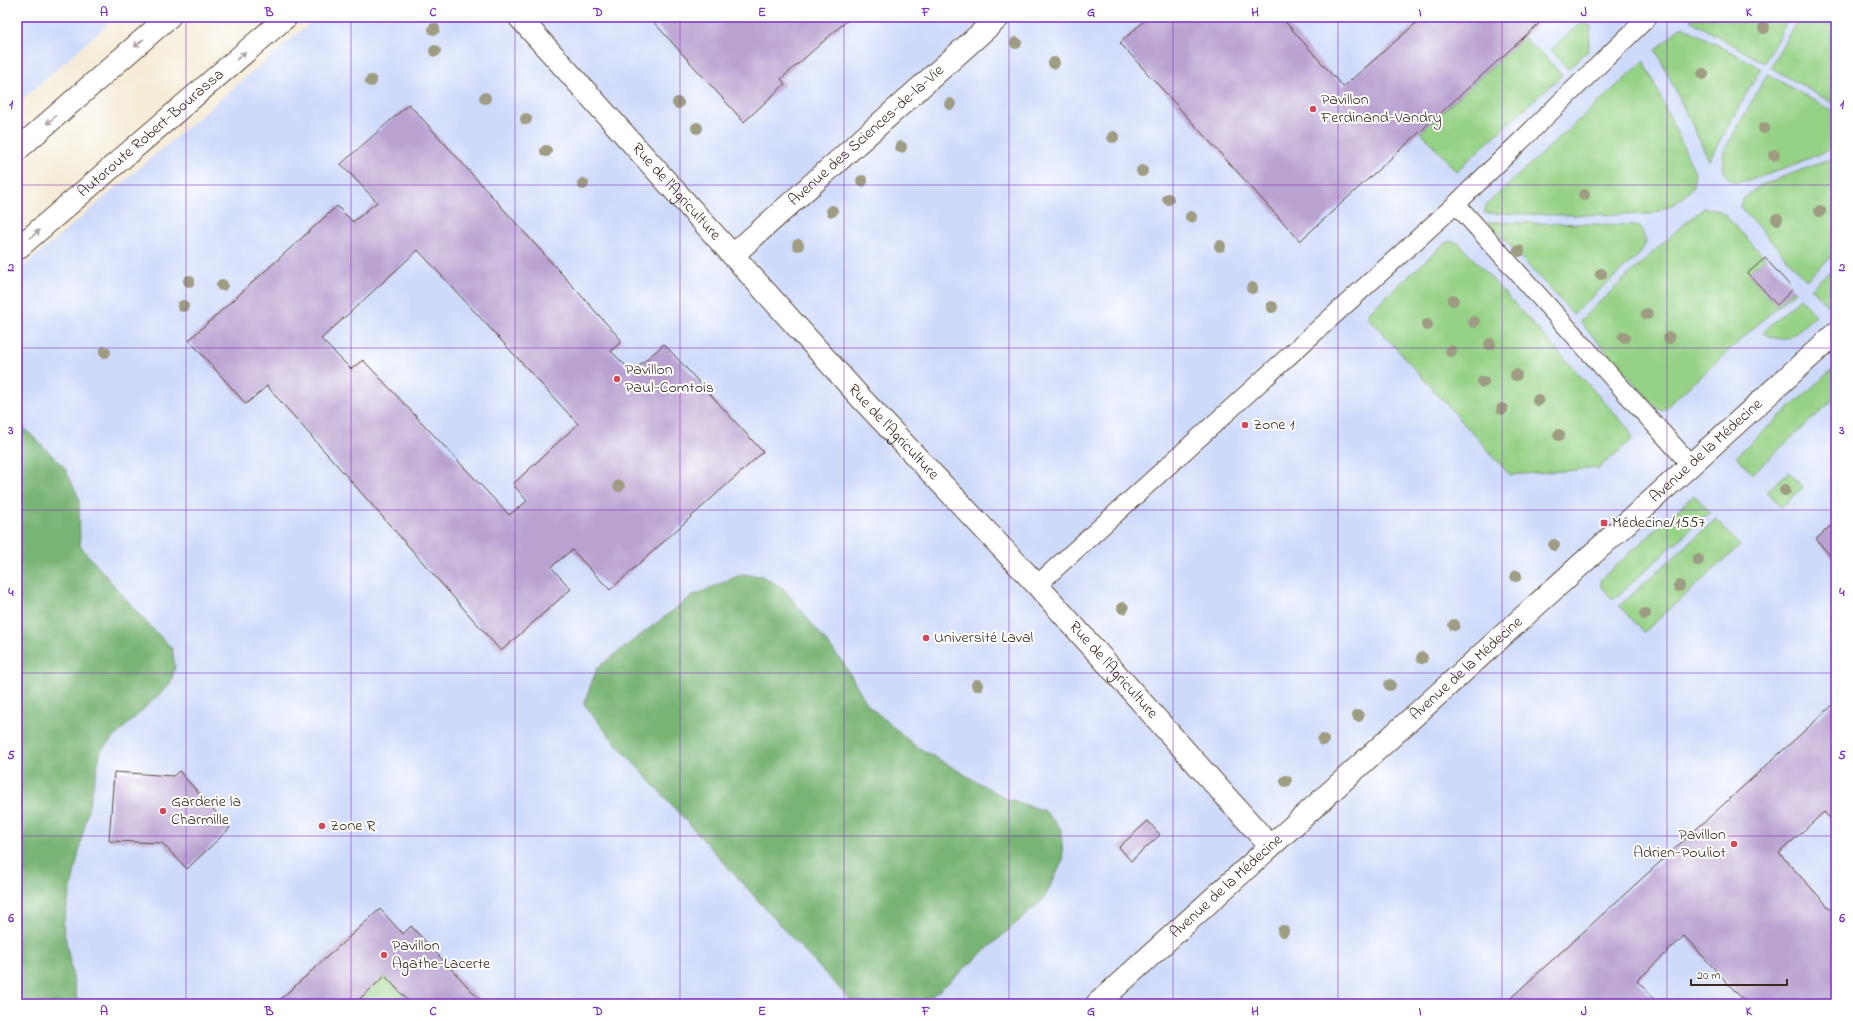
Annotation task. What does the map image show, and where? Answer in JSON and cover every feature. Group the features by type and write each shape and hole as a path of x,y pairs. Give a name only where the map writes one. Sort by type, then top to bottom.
{"main road":[{"path":"17,150 169,17"},
{"name":"Autoroute Robert-Bourassa","path":"17,249 286,17"},
{"name":"Rue de l'Agriculture","path":"519,17 859,396 1037,585 1270,846"},
{"name":"Avenue des Sciences-de-la-Vie","path":"733,255 999,17"},
{"name":"Avenue de la Médecine","path":"1097,1004 1836,333"}],"lane":[{"path":"1037,585 1456,204 1648,17"},
{"path":"1456,204 1691,464"}],"shaded area":[{"path":"17,17 116,17 17,104"},
{"name":"Université Laval","path":"317,17 1836,17 1836,1004 17,1004 17,272"}],"green space":[{"path":"1693,17 1790,17 1764,63 1690,20"},
{"path":"1799,17 1836,17 1836,105 1770,67"},
{"path":"1584,19 1591,28 1588,51 1568,69 1551,50"},
{"path":"1682,26 1761,68 1709,160 1656,50"},
{"path":"1524,37 1536,51 1538,49 1562,75 1456,171 1421,132"},
{"path":"1644,61 1695,172 1693,186 1683,198 1668,207 1651,214 1564,215 1484,213 1486,206 1494,197"},
{"path":"1767,74 1836,113 1836,147 1754,179 1743,182 1731,181 1725,174 1724,170 1724,151"},
{"path":"1836,157 1836,253 1806,280 1740,207 1742,200 1759,186"},
{"path":"1704,208 1716,209 1724,214 1765,258 1748,273 1776,305 1793,289 1795,291 1662,411 1657,408 1579,321 1675,232"},
{"path":"1488,222 1636,225 1642,229 1646,243 1640,254 1573,314"},
{"path":"1450,241 1459,243 1628,428 1633,439 1598,469 1594,467 1589,469 1510,475 1368,317 1368,313 1371,310 1445,243"},
{"path":"1836,265 1836,297 1827,306 1811,288"},
{"path":"1800,298 1816,315 1788,338 1777,338 1763,332"},
{"path":"1836,366 1836,397 1752,474 1736,456"},
{"path":"17,421 64,467 79,498 80,546 144,620 172,648 175,667 170,684 101,750 63,925 78,1004 17,1004"},
{"path":"1789,472 1803,488 1781,507 1767,491"},
{"path":"1694,495 1710,512 1613,600 1601,586 1601,579"},
{"path":"1716,519 1740,546 1644,632 1619,606"},
{"path":"742,574 762,576 784,589 844,664 868,705 914,745 1005,798 1045,811 1061,829 1063,860 1044,899 940,990 921,1004 854,1004 802,949 611,738 584,704 597,668 692,596"},
{"path":"385,976 411,1004 354,1004"}],"building":[{"path":"649,17 851,17 781,79 785,84 744,122"},
{"name":"Pavillon Ferdinand-Vandry","path":"1148,17 1281,17 1343,87 1423,17 1546,17 1300,241 1120,43"},
{"name":"Pavillon Paul-Comtois","path":"409,104 622,341 611,351 632,372 664,344 763,452 610,590 572,550 551,567 571,589 501,651 267,386 246,404 189,340 337,206 353,222 377,202 341,164","holes":["418,250 578,424 513,484 527,501 509,515 363,360 351,369 321,339"]},
{"path":"1765,258 1793,289 1777,305 1748,273"},
{"path":"1836,521 1836,563 1816,539"},
{"name":"Pavillon Adrien-Pouliot","path":"1836,702 1836,824 1824,812 1779,853 1836,915 1836,1004 1747,1004 1684,936 1637,981 1659,1004 1504,1004"},
{"name":"Garderie la Charmille","path":"179,771 230,828 187,869 162,843 109,841 114,772 173,776"},
{"path":"1148,821 1160,835 1131,861 1119,847"},
{"name":"Pavillon Agathe-Lacerte","path":"380,909 403,934 411,926 484,1004 411,1004 385,976 354,1004 275,1004"}],"place":[{"name":"Pavillon Ferdinand-Vandry","path":"1313,109"},
{"name":"Pavillon Paul-Comtois","path":"617,379"},
{"name":"Zone 1","path":"1245,425"},
{"name":"Médecine/1557","path":"1604,523"},
{"name":"Université Laval","path":"926,638"},
{"name":"Garderie la Charmille","path":"163,811"},
{"name":"Zone R","path":"322,826"},
{"name":"Pavillon Adrien-Pouliot","path":"1734,844"},
{"name":"Pavillon Agathe-Lacerte","path":"384,955"}]}
